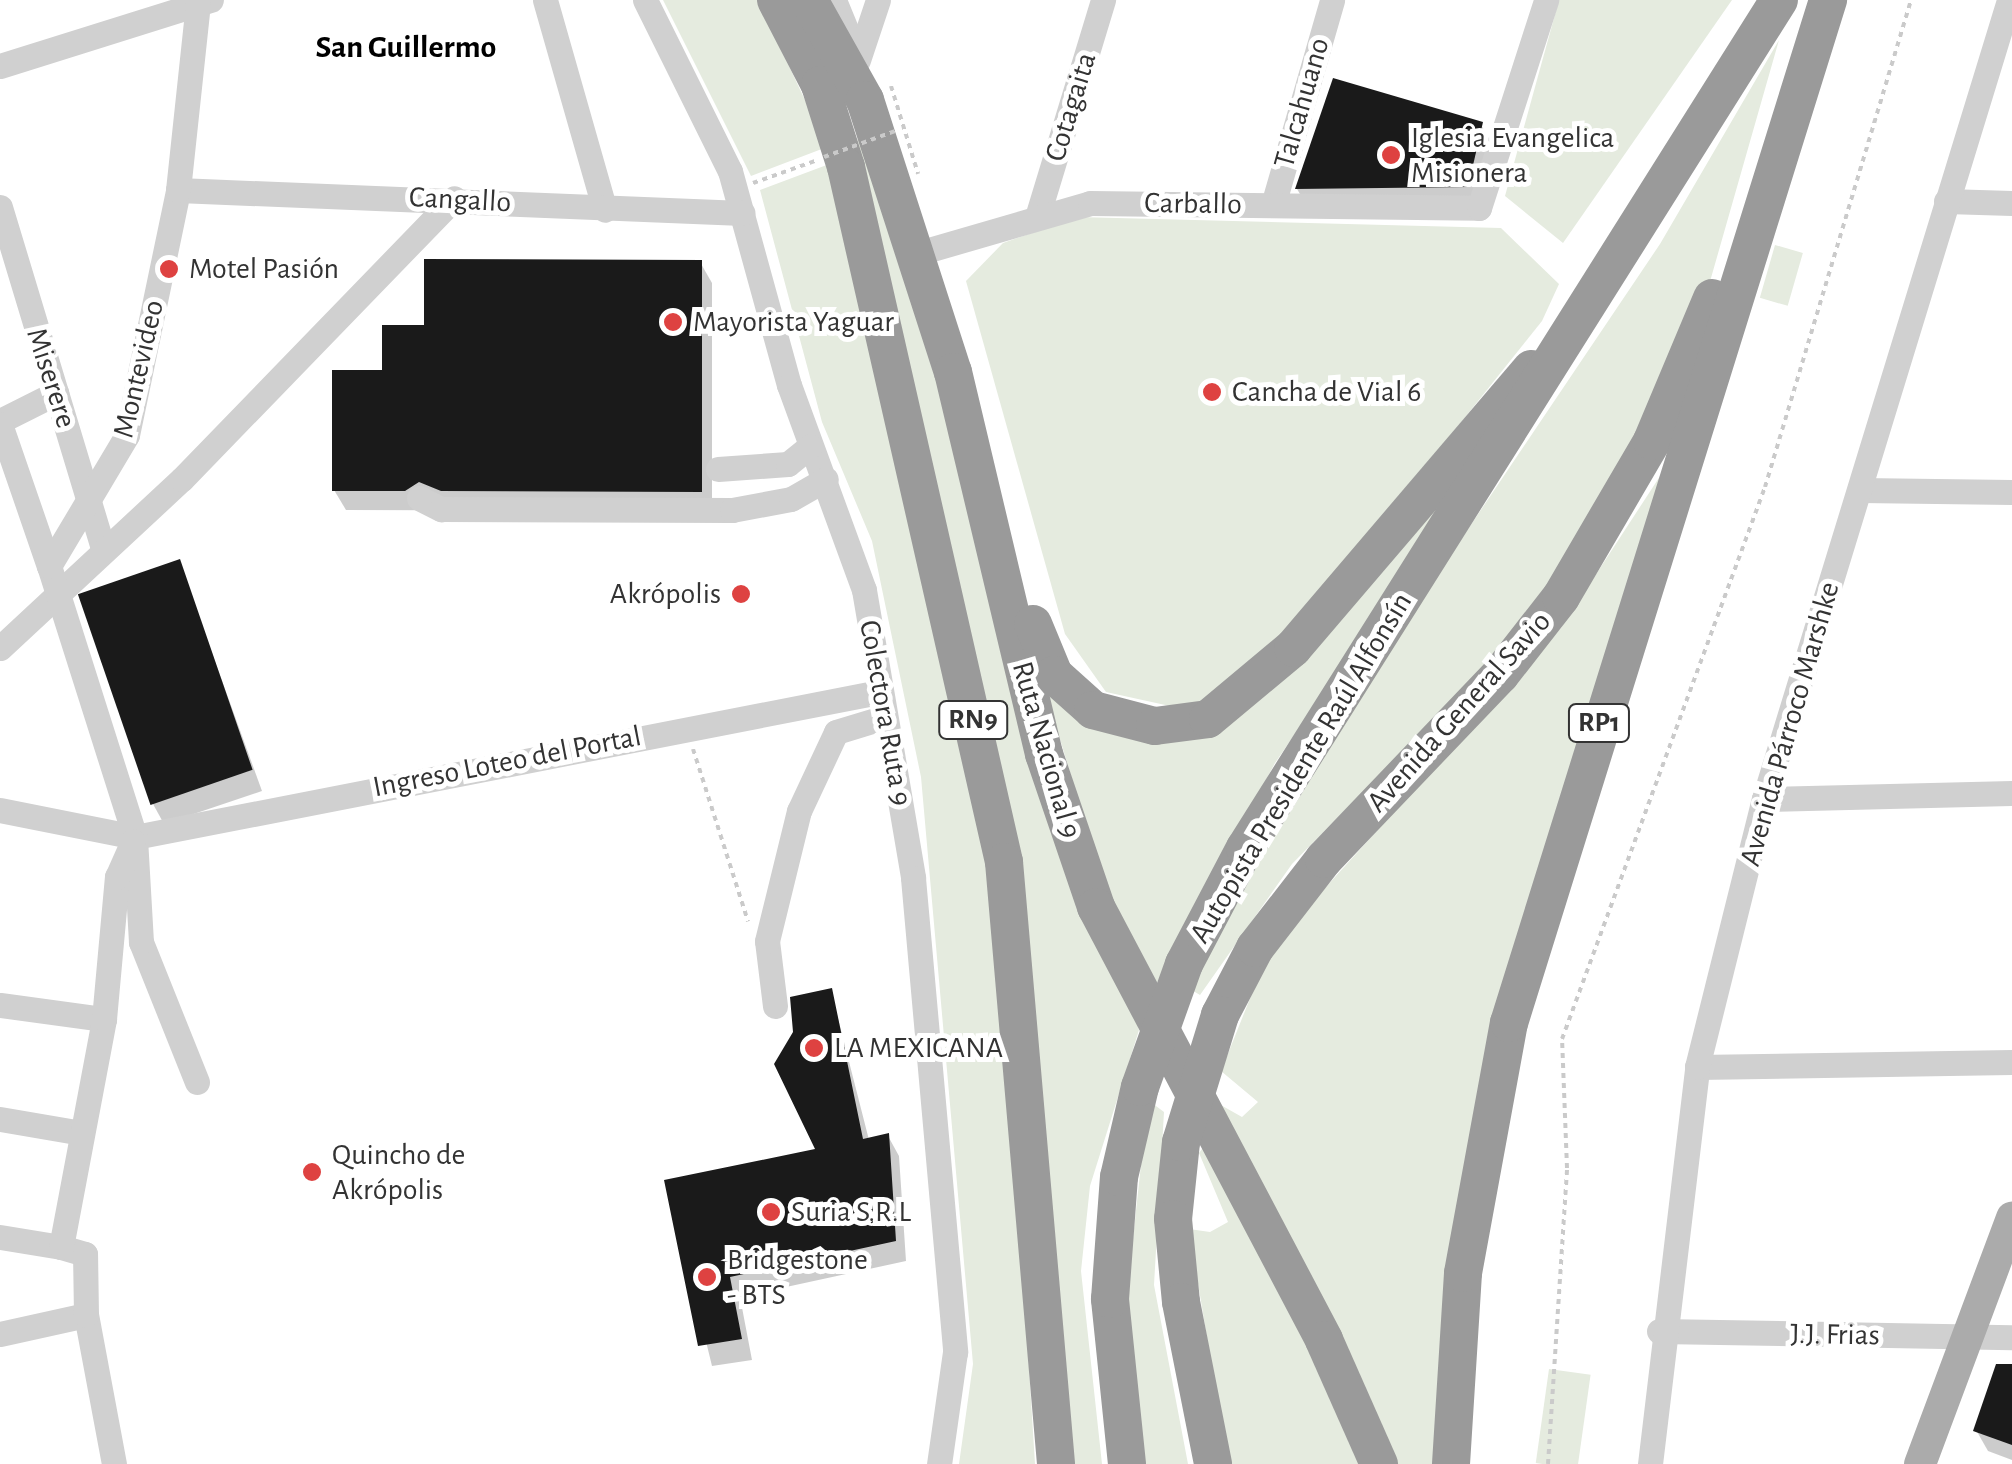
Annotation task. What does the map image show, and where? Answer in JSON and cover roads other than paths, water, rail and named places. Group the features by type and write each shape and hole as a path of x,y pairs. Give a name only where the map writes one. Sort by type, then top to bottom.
{"highway":[{"name":"Ruta Nacional 9","path":"776,0 820,85 846,167 1004,862 1056,1464"},
{"name":"Ruta Nacional 9","path":"808,0 865,100 953,372 1044,754 1096,907 1324,1340 1379,1464"},
{"name":"Avenida General Savio","path":"1213,1464 1180,1302 1173,1219 1181,1142 1220,1014 1288,903 1500,675 1596,543 1700,333 1820,0"},
{"name":"RP1","path":"1451,1464 1463,1272 1508,1023 1828,0"},
{"path":"953,372 976,412 1054,675 1093,710 1178,726 1223,711 1270,672 1599,292 1778,1"},
{"name":"Autopista Presidente Raúl Alfonsín","path":"1127,1464 1110,1299 1119,1177 1140,1086 1184,964 1245,848 1599,292"}],"main road":[{"path":"1920,1464 2012,1218"}],"street":[{"path":"545,0 605,210"},
{"name":"Colectora Ruta 9","path":"644,0 699,98 743,212 810,446 826,479 864,590 913,878 954,1352 939,1464"},
{"path":"834,0 858,60 865,100"},
{"path":"858,60 878,0"},
{"name":"Cotagaita","path":"1038,214 1103,0"},
{"name":"Talcahuano","path":"1273,206 1332,0"},
{"name":"Carballo","path":"915,254 1038,214 1102,202 1479,208 1546,0"},
{"name":"Avenida Párroco Marshke","path":"1650,1464 1659,1331 1697,1067 1764,799 2009,0"},
{"path":"0,66 205,2"},
{"name":"Montevideo","path":"49,566 90,505 127,435 178,190 205,2"},
{"name":"Cangallo","path":"178,190 454,198 605,210 743,212"},
{"path":"0,648 103,548 182,479 454,198"},
{"path":"1946,201 2012,203"},
{"name":"Miserere","path":"0,208 103,548"},
{"path":"56,393 0,423 49,566 53,596 135,837 140,942 197,1082"},
{"path":"718,469 788,464 810,446"},
{"path":"419,498 441,508 732,510 791,499 826,479"},
{"path":"1860,490 2012,492"},
{"path":"775,1006 767,941 799,812 836,732 882,704"},
{"name":"Ingreso Loteo del Portal","path":"135,837 686,725 882,704"},
{"path":"1764,799 2012,794"},
{"path":"0,810 135,837"},
{"path":"61,1247 104,1019 117,877 135,837"},
{"path":"0,1004 104,1019"},
{"path":"1697,1067 2012,1062"},
{"path":"0,1120 82,1133"},
{"path":"0,1236 85,1254 86,1315 114,1464"},
{"path":"0,1334 86,1315"},
{"name":"J.J. Frias","path":"1659,1331 2012,1337"}],"place":[{"name":"Iglesia Evangelica Misionera","path":"1391,155"},
{"name":"Motel Pasión","path":"169,269"},
{"name":"Mayorista Yaguar","path":"673,322"},
{"name":"Cancha de Vial 6","path":"1212,392"},
{"name":"Akrópolis","path":"741,594"},
{"name":"LA MEXICANA","path":"814,1048"},
{"name":"Quincho de Akrópolis","path":"312,1172"},
{"name":"Suria S.R.L","path":"771,1212"},
{"name":"Bridgestone - BTS","path":"707,1277"}],"district":[{"name":"San Guillermo","path":"406,47"}]}
